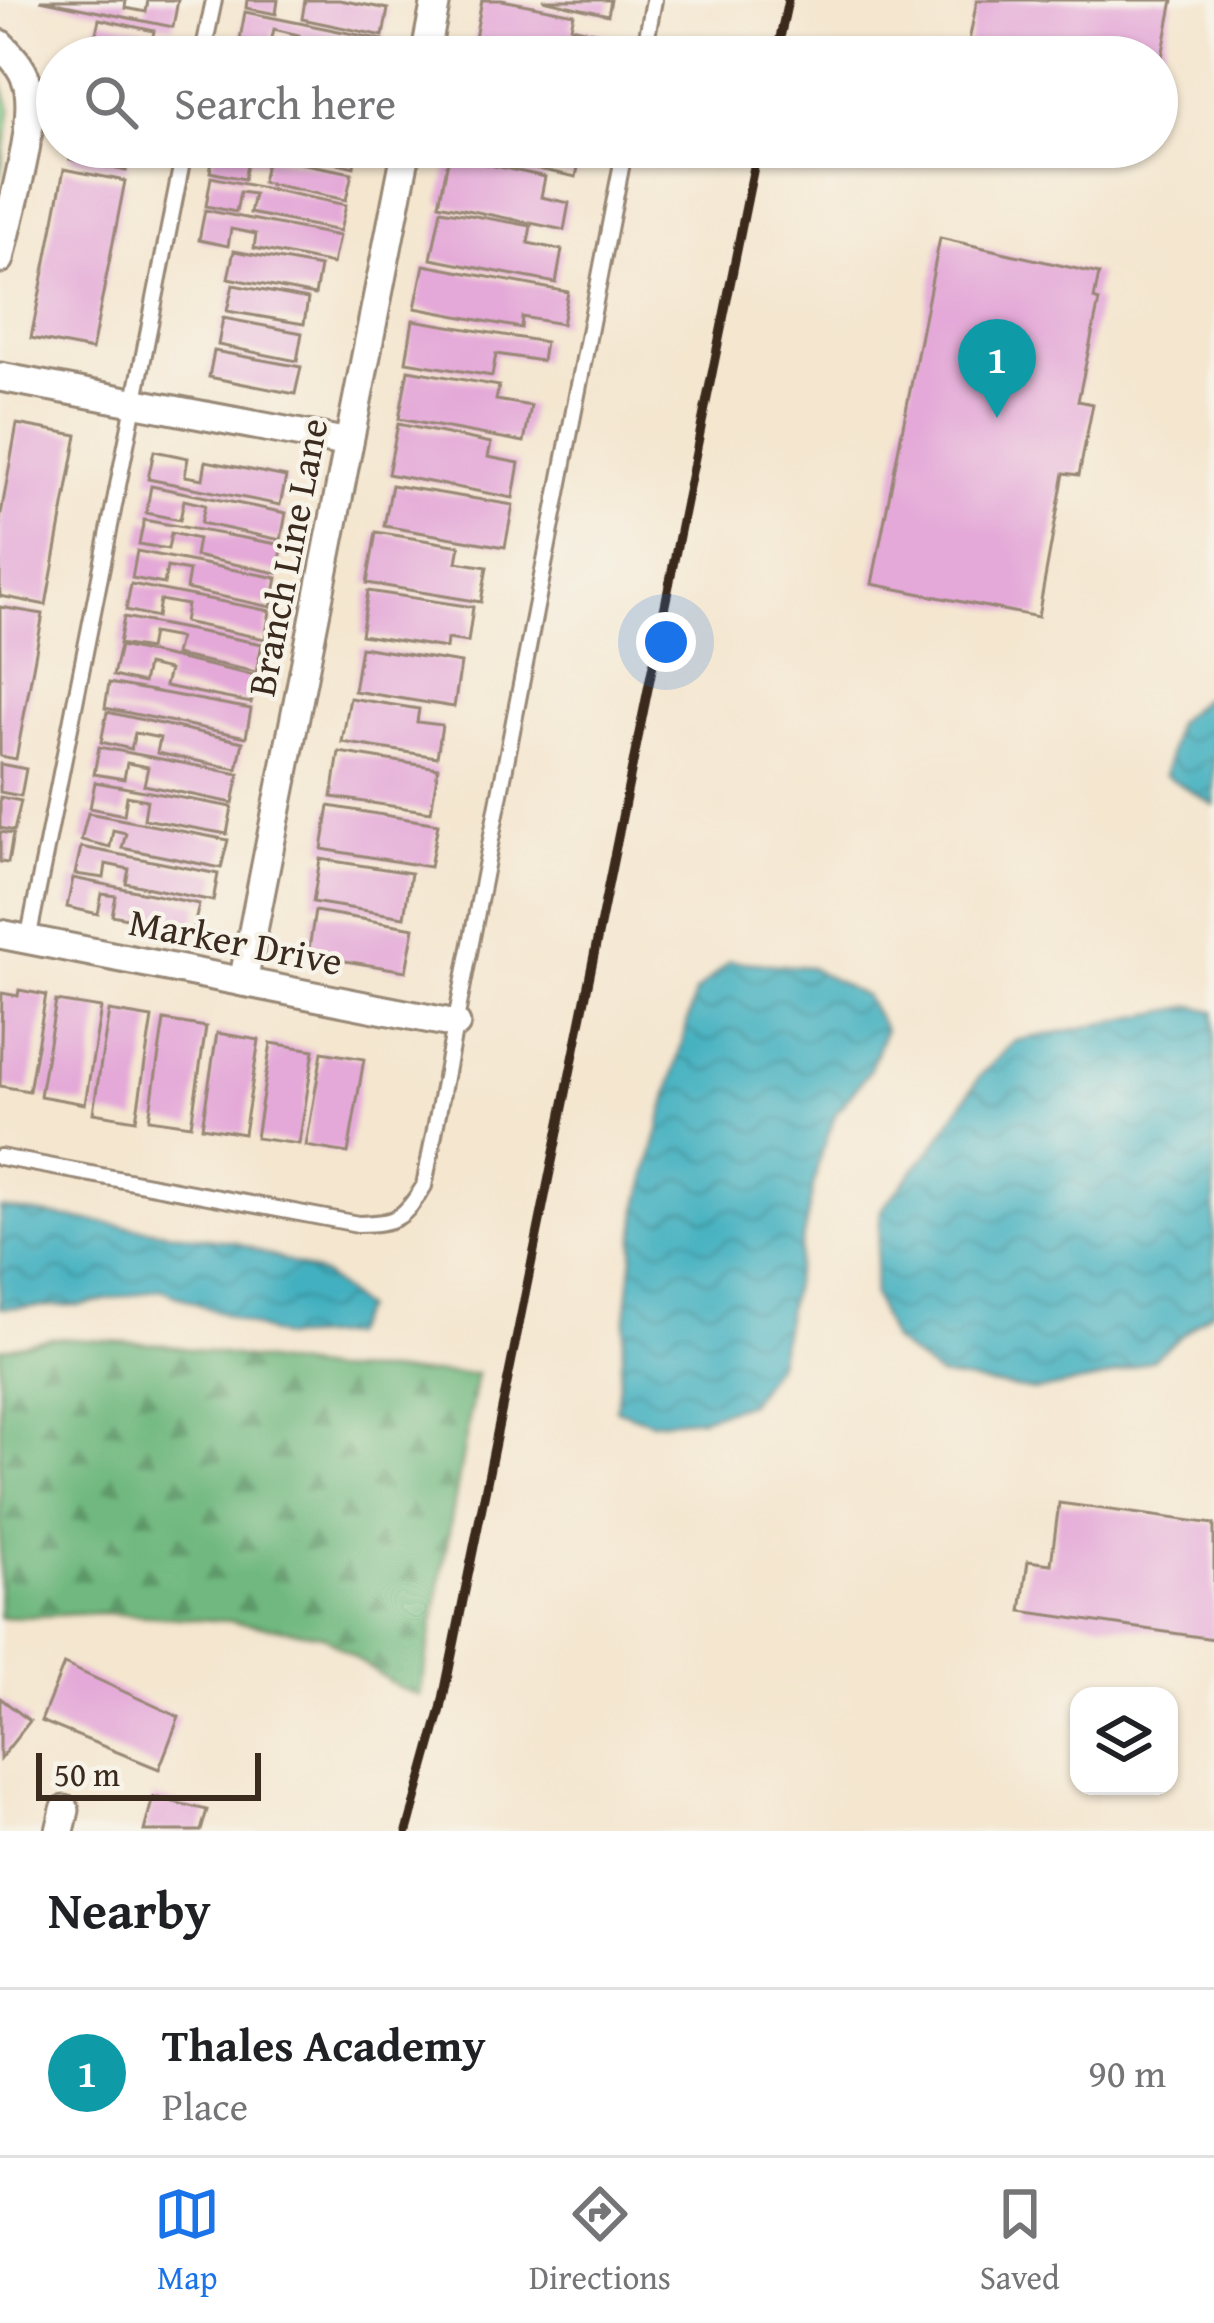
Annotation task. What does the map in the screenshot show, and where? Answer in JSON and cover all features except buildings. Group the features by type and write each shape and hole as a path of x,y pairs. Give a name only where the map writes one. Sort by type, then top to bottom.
{"street":[{"path":"429,36 436,0"},
{"path":"0,44 22,67 29,90 29,116 0,259"},
{"name":"Branch Line Lane","path":"243,982 403,168"},
{"path":"0,377 349,443"},
{"name":"Marker Drive","path":"14,937 456,1024"}],"lane":[{"path":"206,36 214,0"},
{"path":"647,36 654,0"},
{"path":"14,937 135,401 180,168"},
{"path":"0,1157 358,1224 385,1223 406,1214 424,1186 621,168"}],"green space":[{"path":"0,73 10,109 0,178"},
{"path":"52,1338 157,1344 330,1371 477,1374 420,1696 399,1688 322,1635 229,1621 101,1613 0,1618 0,1349"}],"water":[{"path":"1203,698 1214,699 1214,805 1165,775 1175,723"},
{"path":"729,961 810,967 866,997 885,1030 869,1071 836,1113 818,1164 777,1362 749,1403 701,1418 652,1422 616,1409 638,1209 695,993"},
{"path":"1193,1006 1214,1011 1214,1309 1152,1360 1105,1378 1034,1391 939,1376 892,1341 873,1295 881,1210 935,1145 979,1077 1015,1041"},
{"path":"0,1208 235,1242 324,1275 363,1309 348,1335 283,1338 161,1289 81,1305 0,1308"}],"railway":[{"path":"780,36 788,0"},
{"path":"407,1831 441,1709 754,168"}],"place":[{"name":"Thales Academy","path":"997,418"}]}
